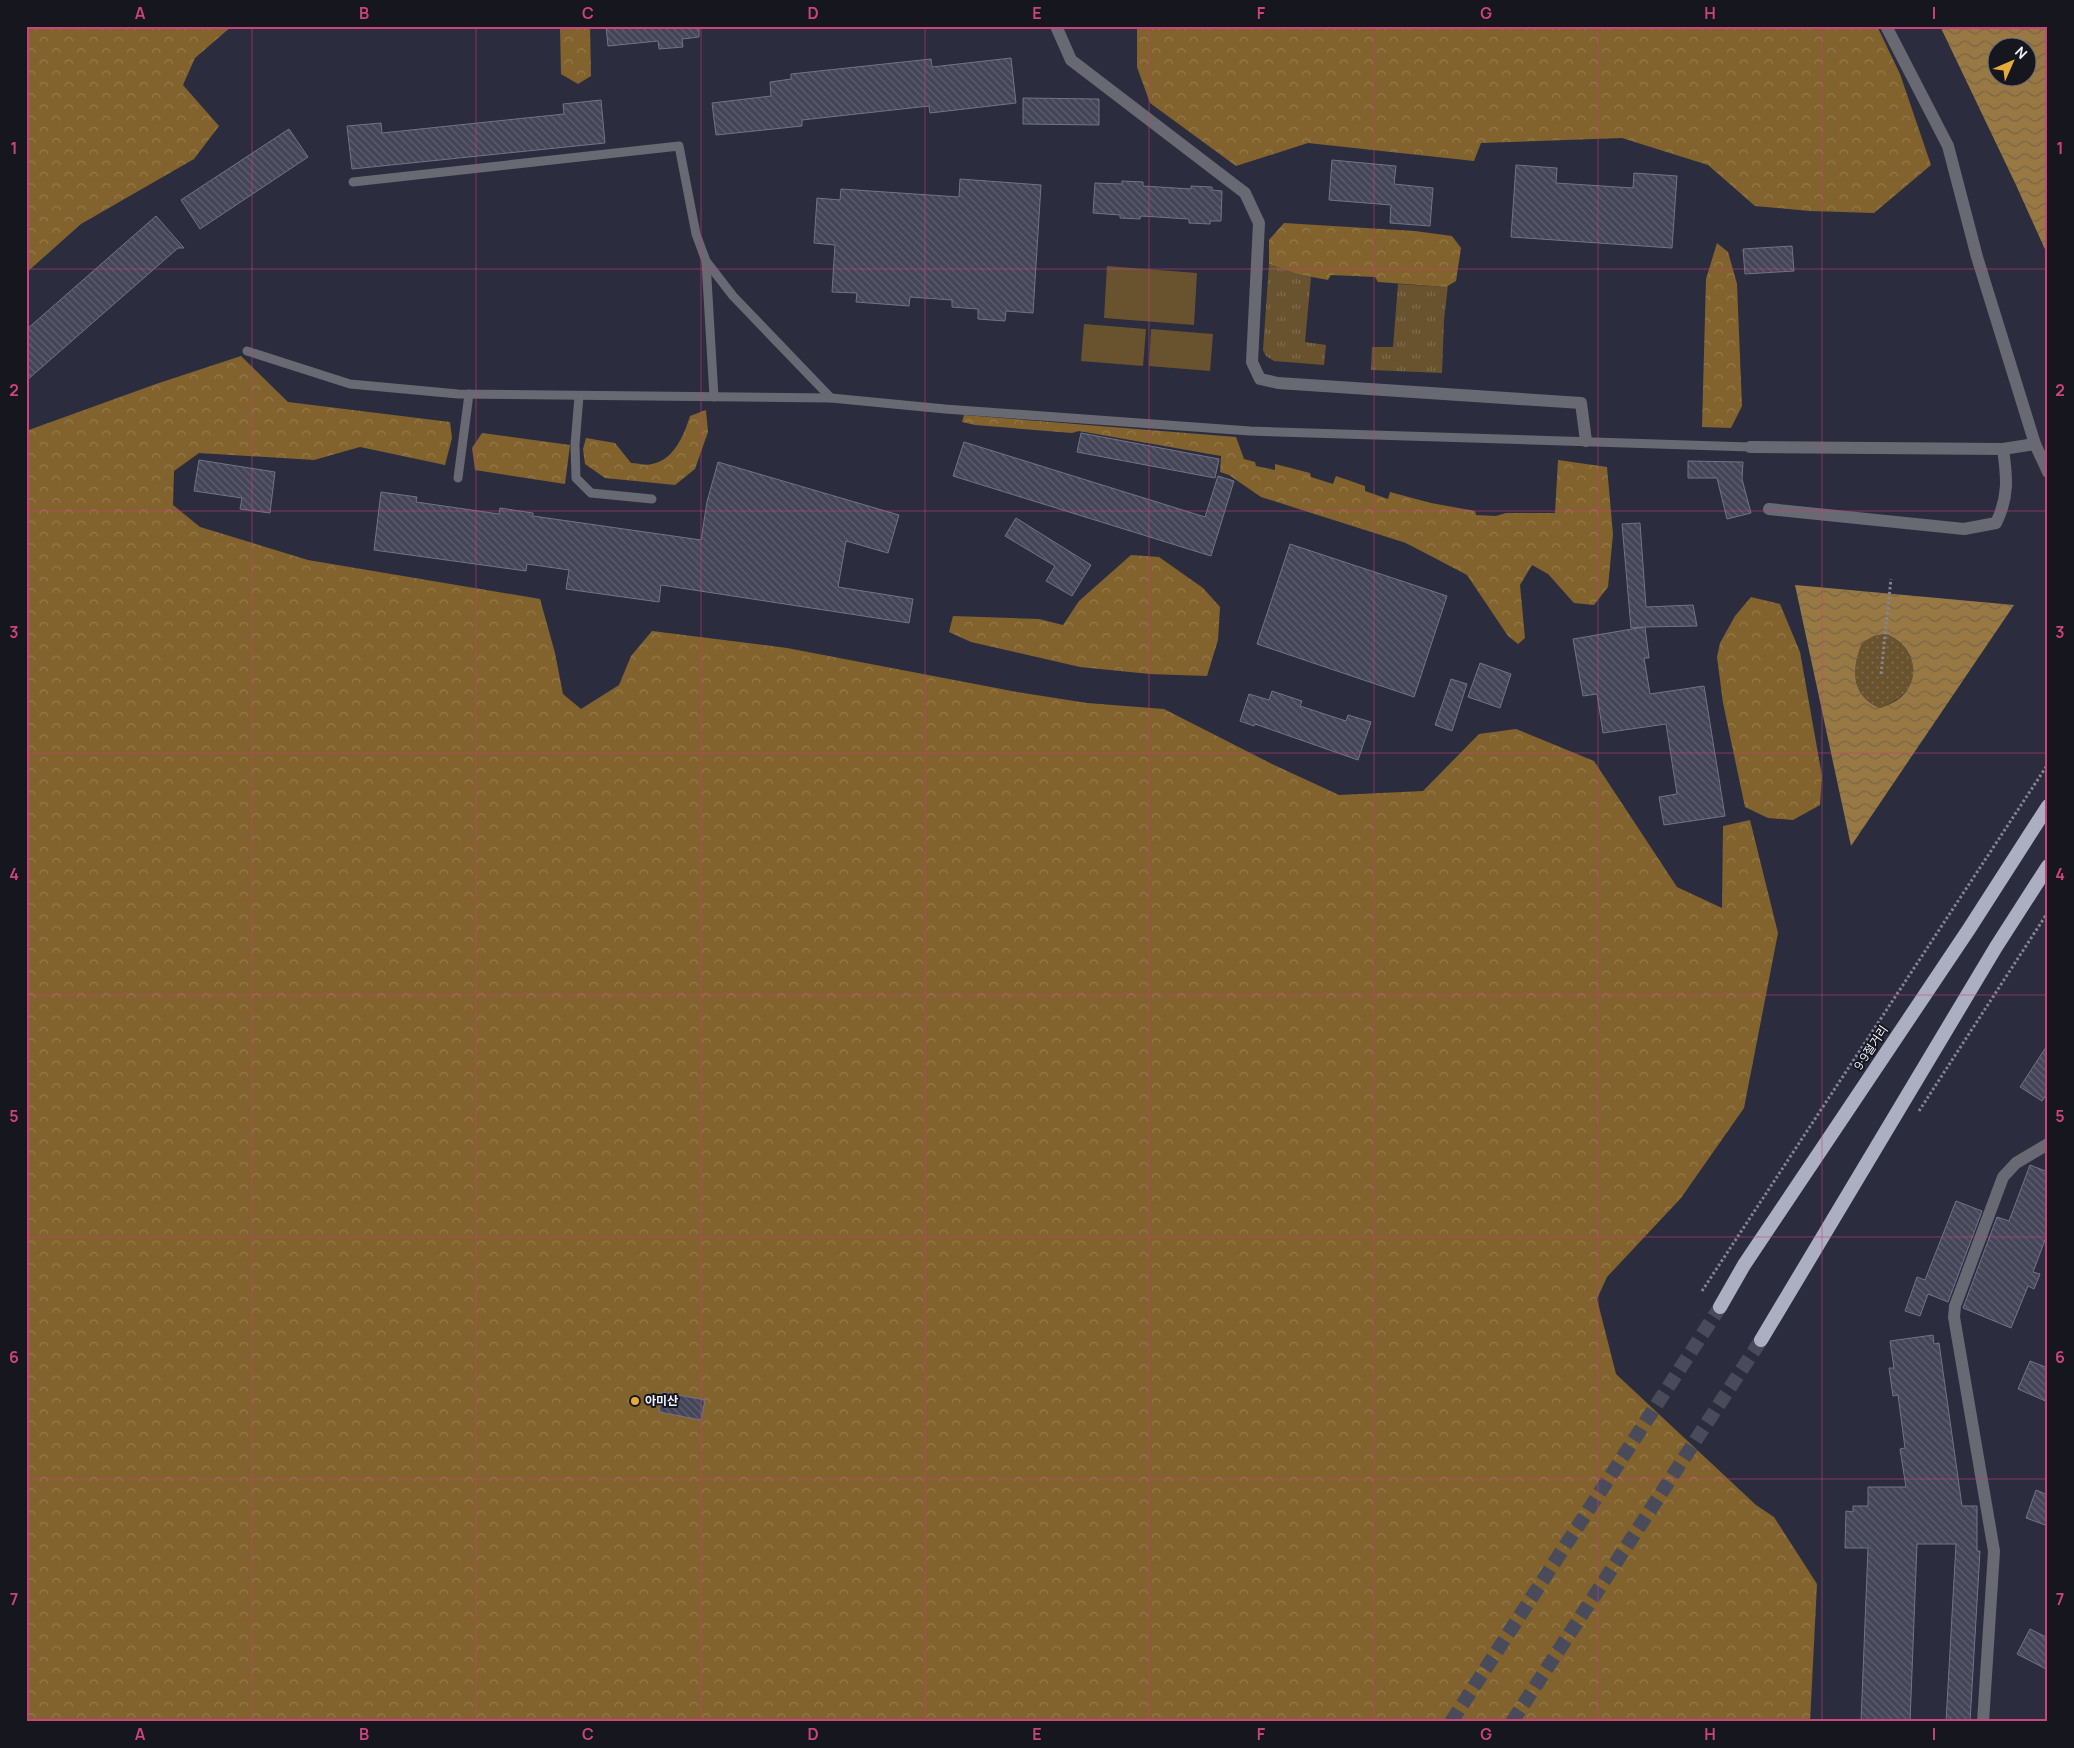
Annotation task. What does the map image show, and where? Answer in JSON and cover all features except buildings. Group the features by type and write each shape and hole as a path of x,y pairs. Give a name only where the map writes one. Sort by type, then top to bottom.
{"highway":[{"name":"9·9절거리","path":"1720,1307 1744,1265 1969,929 2048,806"},
{"path":"1761,1340 1996,947 2048,866"}],"street":[{"path":"1056,26 1071,60 1245,193 1259,223 1252,362 1260,379 1278,383 1581,402 1586,441"},
{"path":"1886,26 1948,146 1977,257 2035,444 2048,472"},
{"path":"1750,447 2003,449 2035,444"},
{"path":"1769,509 1964,529 1996,523 2003,510 2007,482 2003,449"},
{"path":"1983,1722 1994,1552 1954,1317 1955,1306 2004,1177 2016,1163 2048,1144"}],"lane":[{"path":"353,182 679,146 696,234 706,261 714,398"},
{"path":"706,261 753,318 831,398"},
{"path":"247,351 350,384 469,394 831,398 946,409 1250,431 1750,447"},
{"path":"458,478 469,394"},
{"path":"579,396 575,445 576,478 591,493 652,499"}],"path":[{"path":"1881,674 1891,579"},
{"path":"1702,1291 2048,764"}],"green space":[{"path":"26,26 232,26 195,58 183,85 219,126 194,159 81,224 26,273"},
{"path":"560,26 590,26 591,76 578,84 561,74"},
{"path":"1137,26 1877,26 1900,74 1931,165 1874,213 1810,211 1755,206 1708,165 1622,138 1481,143 1474,161 1308,143 1236,166 1150,103 1137,67"},
{"path":"1284,223 1415,231 1452,236 1461,248 1456,281 1446,287 1378,282 1375,277 1331,275 1328,280 1296,274 1269,264 1269,240"},
{"path":"1717,243 1728,252 1737,284 1742,406 1731,428 1702,427 1706,279"},
{"path":"1269,264 1296,274 1311,277 1305,342 1326,345 1324,365 1274,361 1266,356 1263,350"},
{"path":"1107,266 1197,273 1194,325 1104,318"},
{"path":"1398,284 1446,287 1448,285 1444,320 1442,373 1371,370 1372,347 1393,347"},
{"path":"1084,324 1146,329 1143,366 1081,361"},
{"path":"1151,329 1213,334 1210,371 1149,366"},
{"path":"241,356 288,402 450,422 452,438 445,465 360,447 314,460 199,453 174,471 173,505 200,527 308,560 540,599 555,653 563,694 581,709 619,685 631,656 652,631 787,648 1017,692 1087,703 1164,709 1272,764 1339,795 1423,791 1479,734 1516,729 1594,761 1677,887 1722,908 1723,826 1750,820 1778,933 1744,1108 1681,1198 1607,1277 1597,1299 1616,1374 1756,1505 1774,1517 1817,1584 1810,1722 26,1722 26,431 156,384"},
{"path":"706,410 708,432 695,469 675,485 605,478 585,464 583,449 586,438 615,443 631,463 647,465 660,462 677,446 690,416"},
{"path":"964,415 1236,437 1244,459 1255,462 1256,466 1275,470 1275,464 1310,473 1311,477 1333,484 1336,476 1365,486 1365,491 1388,499 1390,492 1431,503 1475,511 1476,515 1496,516 1506,513 1555,513 1558,460 1607,467 1613,534 1608,587 1594,605 1574,603 1548,574 1532,565 1520,585 1525,638 1518,644 1508,636 1467,575 1406,543 1261,497 1229,475 1220,472 1221,456 1079,431 1072,433 975,425 962,422"},
{"path":"482,433 570,445 565,484 475,470 472,448"},
{"path":"1131,555 1159,557 1203,588 1220,607 1218,640 1207,676 1150,674 1080,667 971,642 949,632 953,616 1039,619 1063,625 1079,601"},
{"path":"1751,597 1780,604 1800,652 1822,776 1820,805 1793,820 1768,818 1745,807 1723,703 1717,657 1720,643 1735,616"},
{"path":"1885,634 1906,648 1913,665 1913,674 1912,682 1903,694 1880,708 1870,703 1863,696 1856,681 1855,672 1858,653 1862,643 1874,636"}],"water":[{"path":"1940,26 2048,26 2048,256 2016,185"},
{"path":"1795,585 2014,605 1851,846","holes":["1885,634 1902,644 1911,659 1913,677 1910,686 1902,696 1880,708 1870,703 1859,689 1856,681 1856,662 1862,643 1874,636"]}],"tunnel":[{"path":"1451,1722 1720,1307"},
{"path":"1512,1722 1761,1340"}],"place":[{"name":"아미산","path":"635,1401"}]}
